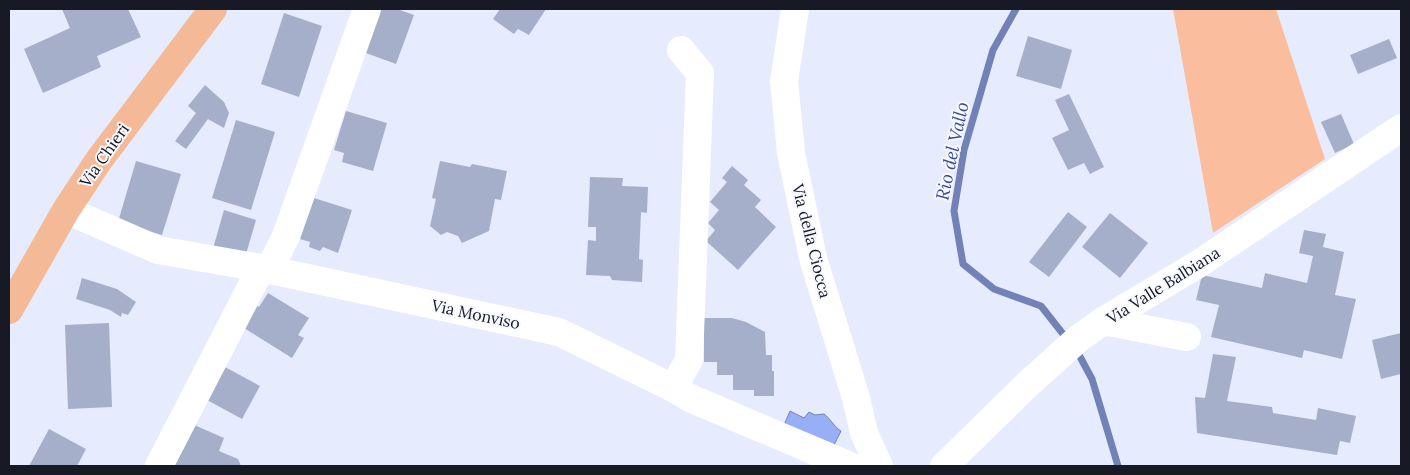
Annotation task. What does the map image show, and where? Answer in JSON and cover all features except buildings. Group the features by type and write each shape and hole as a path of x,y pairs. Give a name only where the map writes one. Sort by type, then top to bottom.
{"main road":[{"name":"Via Chieri","path":"9,310 66,210 120,131 214,9"}],"street":[{"path":"159,466 265,269 286,236 367,9"},
{"name":"Via della Ciocca","path":"795,9 784,81 791,153 813,258 856,398 864,433 879,466"},
{"path":"673,388 689,360 700,73 681,50"},
{"name":"Via Valle Balbiana","path":"944,466 1028,384 1078,339 1103,321 1200,263 1401,128"},
{"name":"Via Monviso","path":"66,210 158,250 265,269 559,332 690,398 850,466"},
{"path":"1103,321 1187,337"}],"shaded area":[{"path":"1173,9 1276,9 1325,159 1213,233"}],"water":[{"path":"790,411 804,418 809,412 815,415 824,414 841,431 833,447 784,425"}],"waterway":[{"name":"Rio del Vallo","path":"1016,9 993,50 964,150 954,211 963,264 994,289 1041,306 1067,339"},
{"name":"Rio del Vallo","path":"1078,353 1092,379 1118,466"}]}
